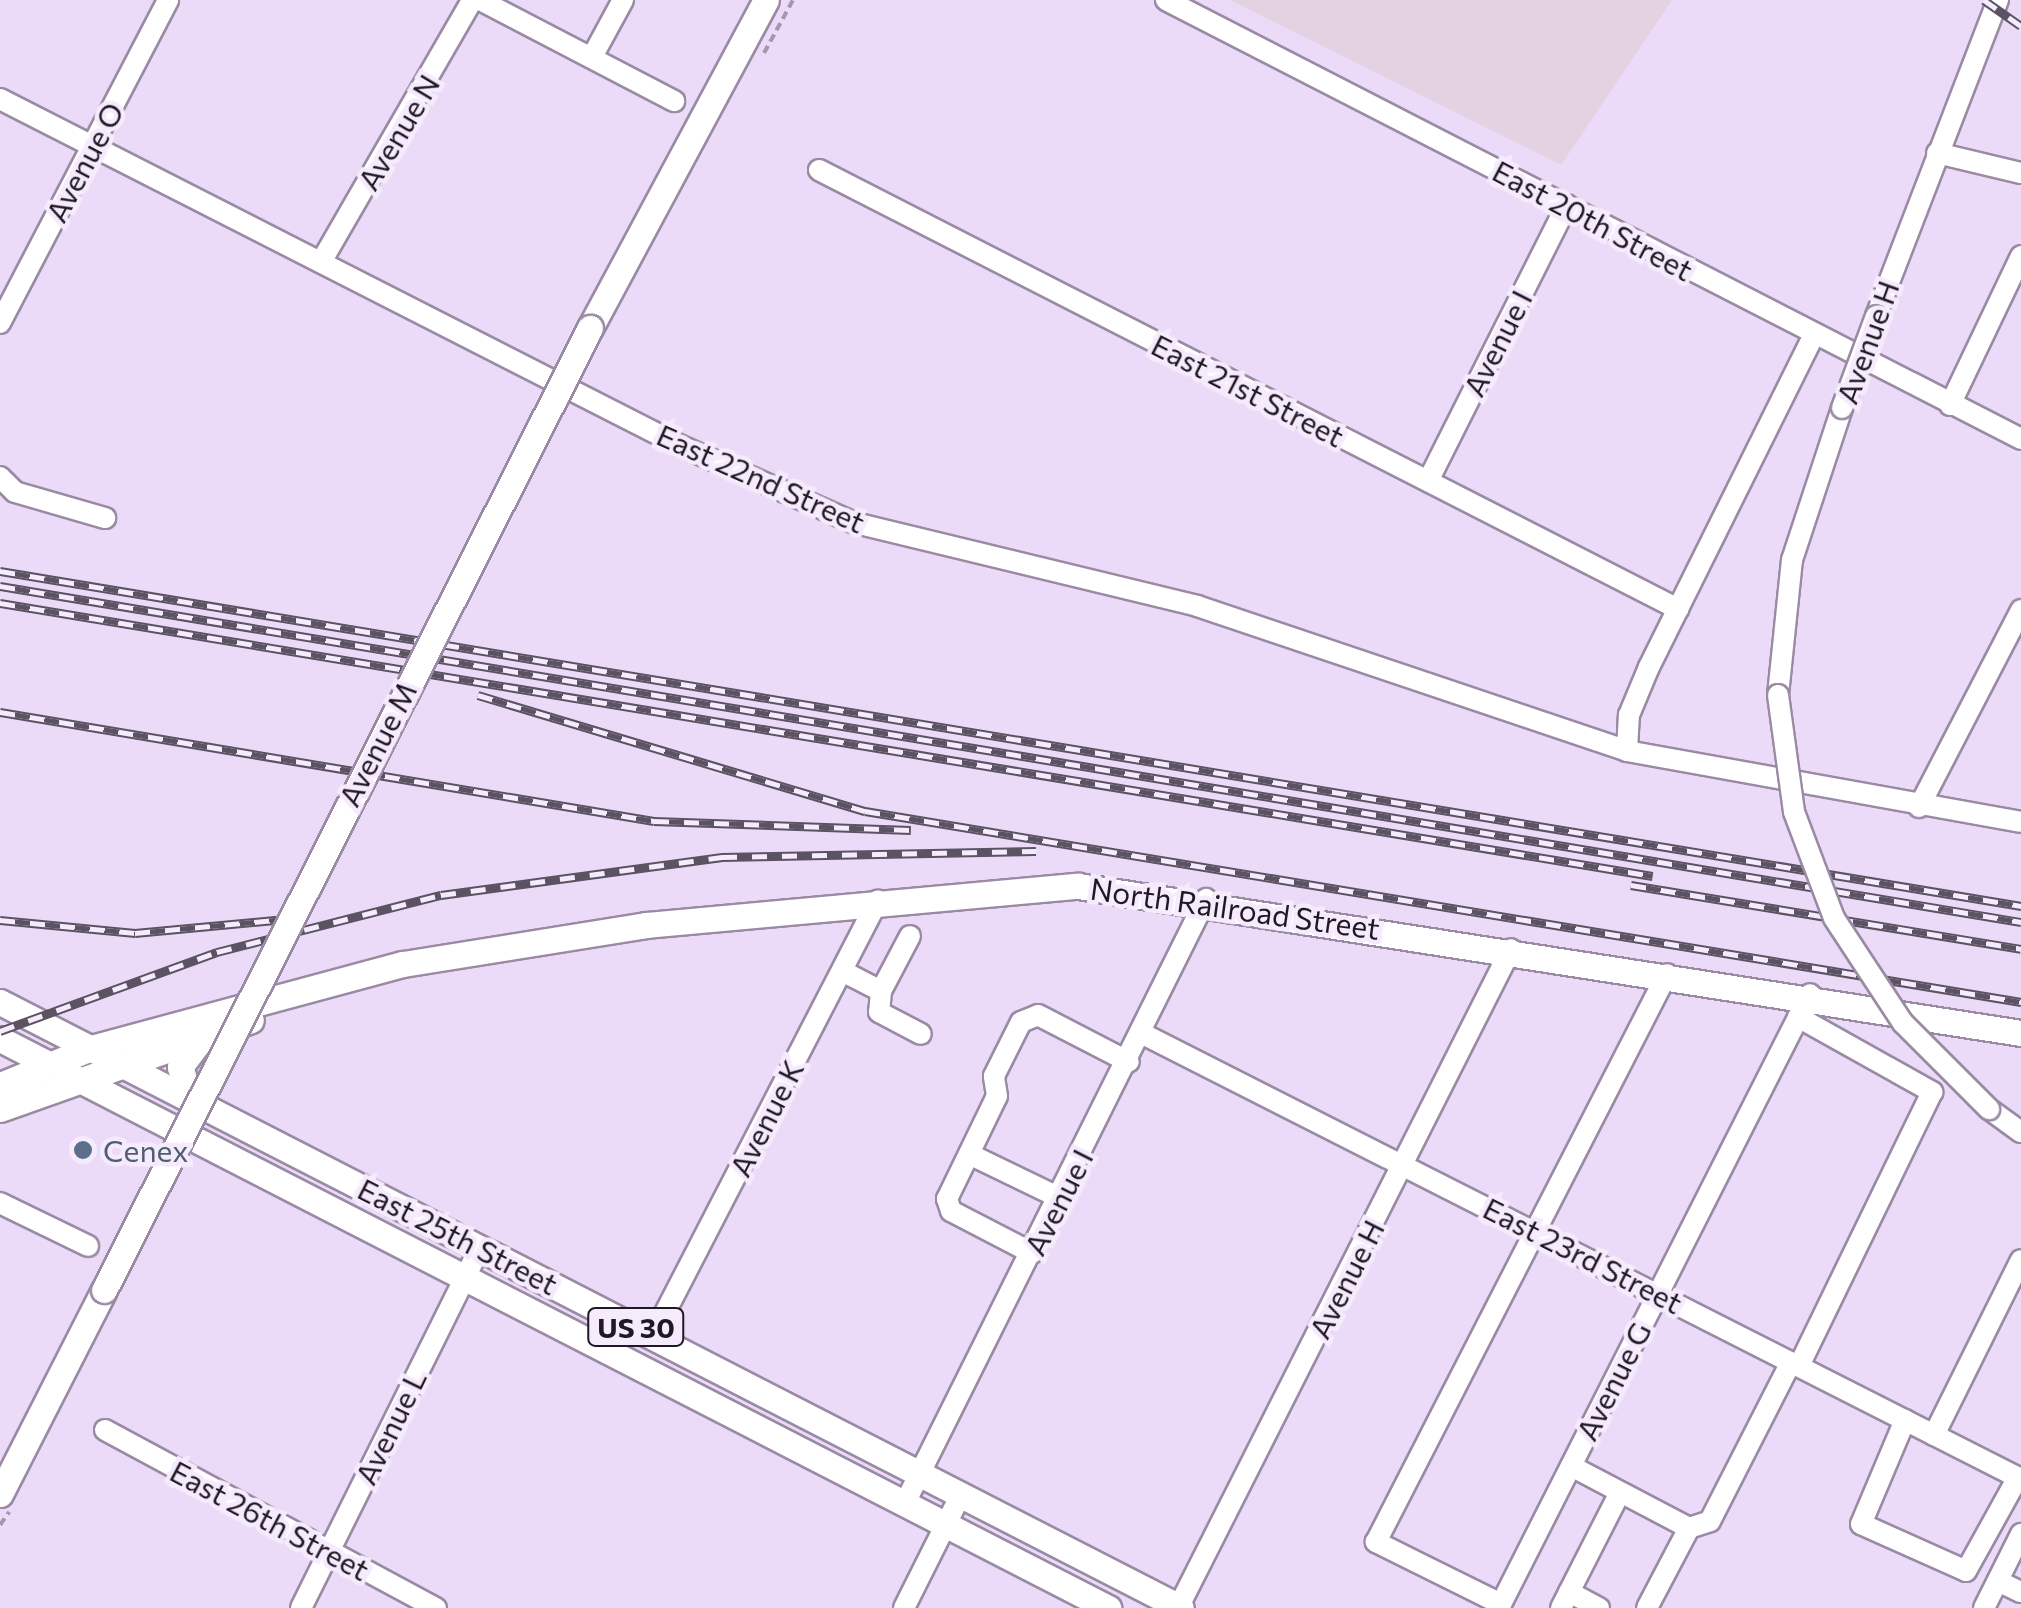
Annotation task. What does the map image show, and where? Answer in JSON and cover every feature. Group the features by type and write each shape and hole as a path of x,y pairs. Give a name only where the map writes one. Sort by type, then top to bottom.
{"main road":[{"name":"Avenue M","path":"0,1494 590,328 766,0"},
{"name":"North Railroad Street","path":"327,982 646,925 878,901 1078,886 1206,899 1667,974 1804,1006 2021,1033"},
{"path":"0,1109 120,1062 204,1036 327,982"},
{"path":"0,1085 90,1048 327,982"},
{"name":"East 25th Street","path":"0,1002 1179,1608"},
{"path":"191,1099 180,1068 204,1036"},
{"name":"East 25th Street","path":"0,1039 1108,1608"}],"street":[{"name":"Avenue O","path":"0,324 168,0"},
{"name":"Avenue N","path":"321,262 472,0"},
{"path":"480,0 674,101"},
{"path":"592,57 624,0"},
{"name":"East 20th Street","path":"1166,0 1567,205 1813,337 2021,439"},
{"name":"Avenue H","path":"1998,0 1936,153 1842,408 1792,560 1778,695 1794,812 1834,918 1903,1023 1988,1109 2021,1132"},
{"name":"East 22nd Street","path":"0,100 854,523 1197,606 1627,751"},
{"path":"1936,153 2021,173"},
{"name":"East 21st Street","path":"819,170 1678,609"},
{"name":"Avenue I","path":"1428,482 1567,205"},
{"path":"1950,405 2021,256"},
{"name":"Avenue H","path":"1627,751 1629,716 1813,337"},
{"path":"0,477 16,492 105,518"},
{"path":"1919,807 2021,610"},
{"path":"1627,751 1919,807 2021,822"},
{"name":"Avenue I","path":"905,1503 1130,1062 1206,899"},
{"name":"Avenue K","path":"653,1336 878,901"},
{"path":"910,936 881,991 878,1012 921,1034"},
{"name":"Avenue H","path":"1179,1608 1511,948"},
{"path":"842,971 881,991"},
{"path":"1500,1606 1376,1542 1667,974"},
{"path":"1570,1466 1688,1528 1710,1521 1795,1364 1932,1092 1804,1006"},
{"name":"Avenue G","path":"1500,1606 1804,1006"},
{"path":"1032,1253 950,1211 947,1200 1022,1022 1038,1016 1130,1062"},
{"name":"East 23rd Street","path":"1143,1034 2020,1478"},
{"path":"969,1154 1060,1198"},
{"path":"0,1203 88,1246"},
{"name":"Avenue L","path":"302,1608 480,1247"},
{"path":"1934,1435 2021,1260"},
{"path":"1905,1420 1861,1508 1860,1524 1966,1571 2020,1478"},
{"name":"East 26th Street","path":"105,1430 436,1608"},
{"path":"904,1608 961,1494"},
{"path":"1599,1608 1565,1600 1620,1494"},
{"path":"1647,1608 1688,1528"},
{"path":"1984,1608 2021,1534"},
{"path":"1998,1581 2021,1592"}],"shaded area":[{"path":"1230,0 1672,0 1561,165"}],"railway":[{"path":"1984,0 2021,26"},
{"path":"0,571 2021,906"},
{"path":"0,586 2021,922"},
{"path":"0,603 1653,876"},
{"path":"478,695 865,811 2021,1002"},
{"path":"0,712 654,821 911,830"},
{"path":"0,1031 217,952 441,895 722,857 1036,851"},
{"path":"1631,885 2021,949"},
{"path":"0,920 135,933 298,918"}],"place":[{"name":"Cenex","path":"83,1150"}]}
